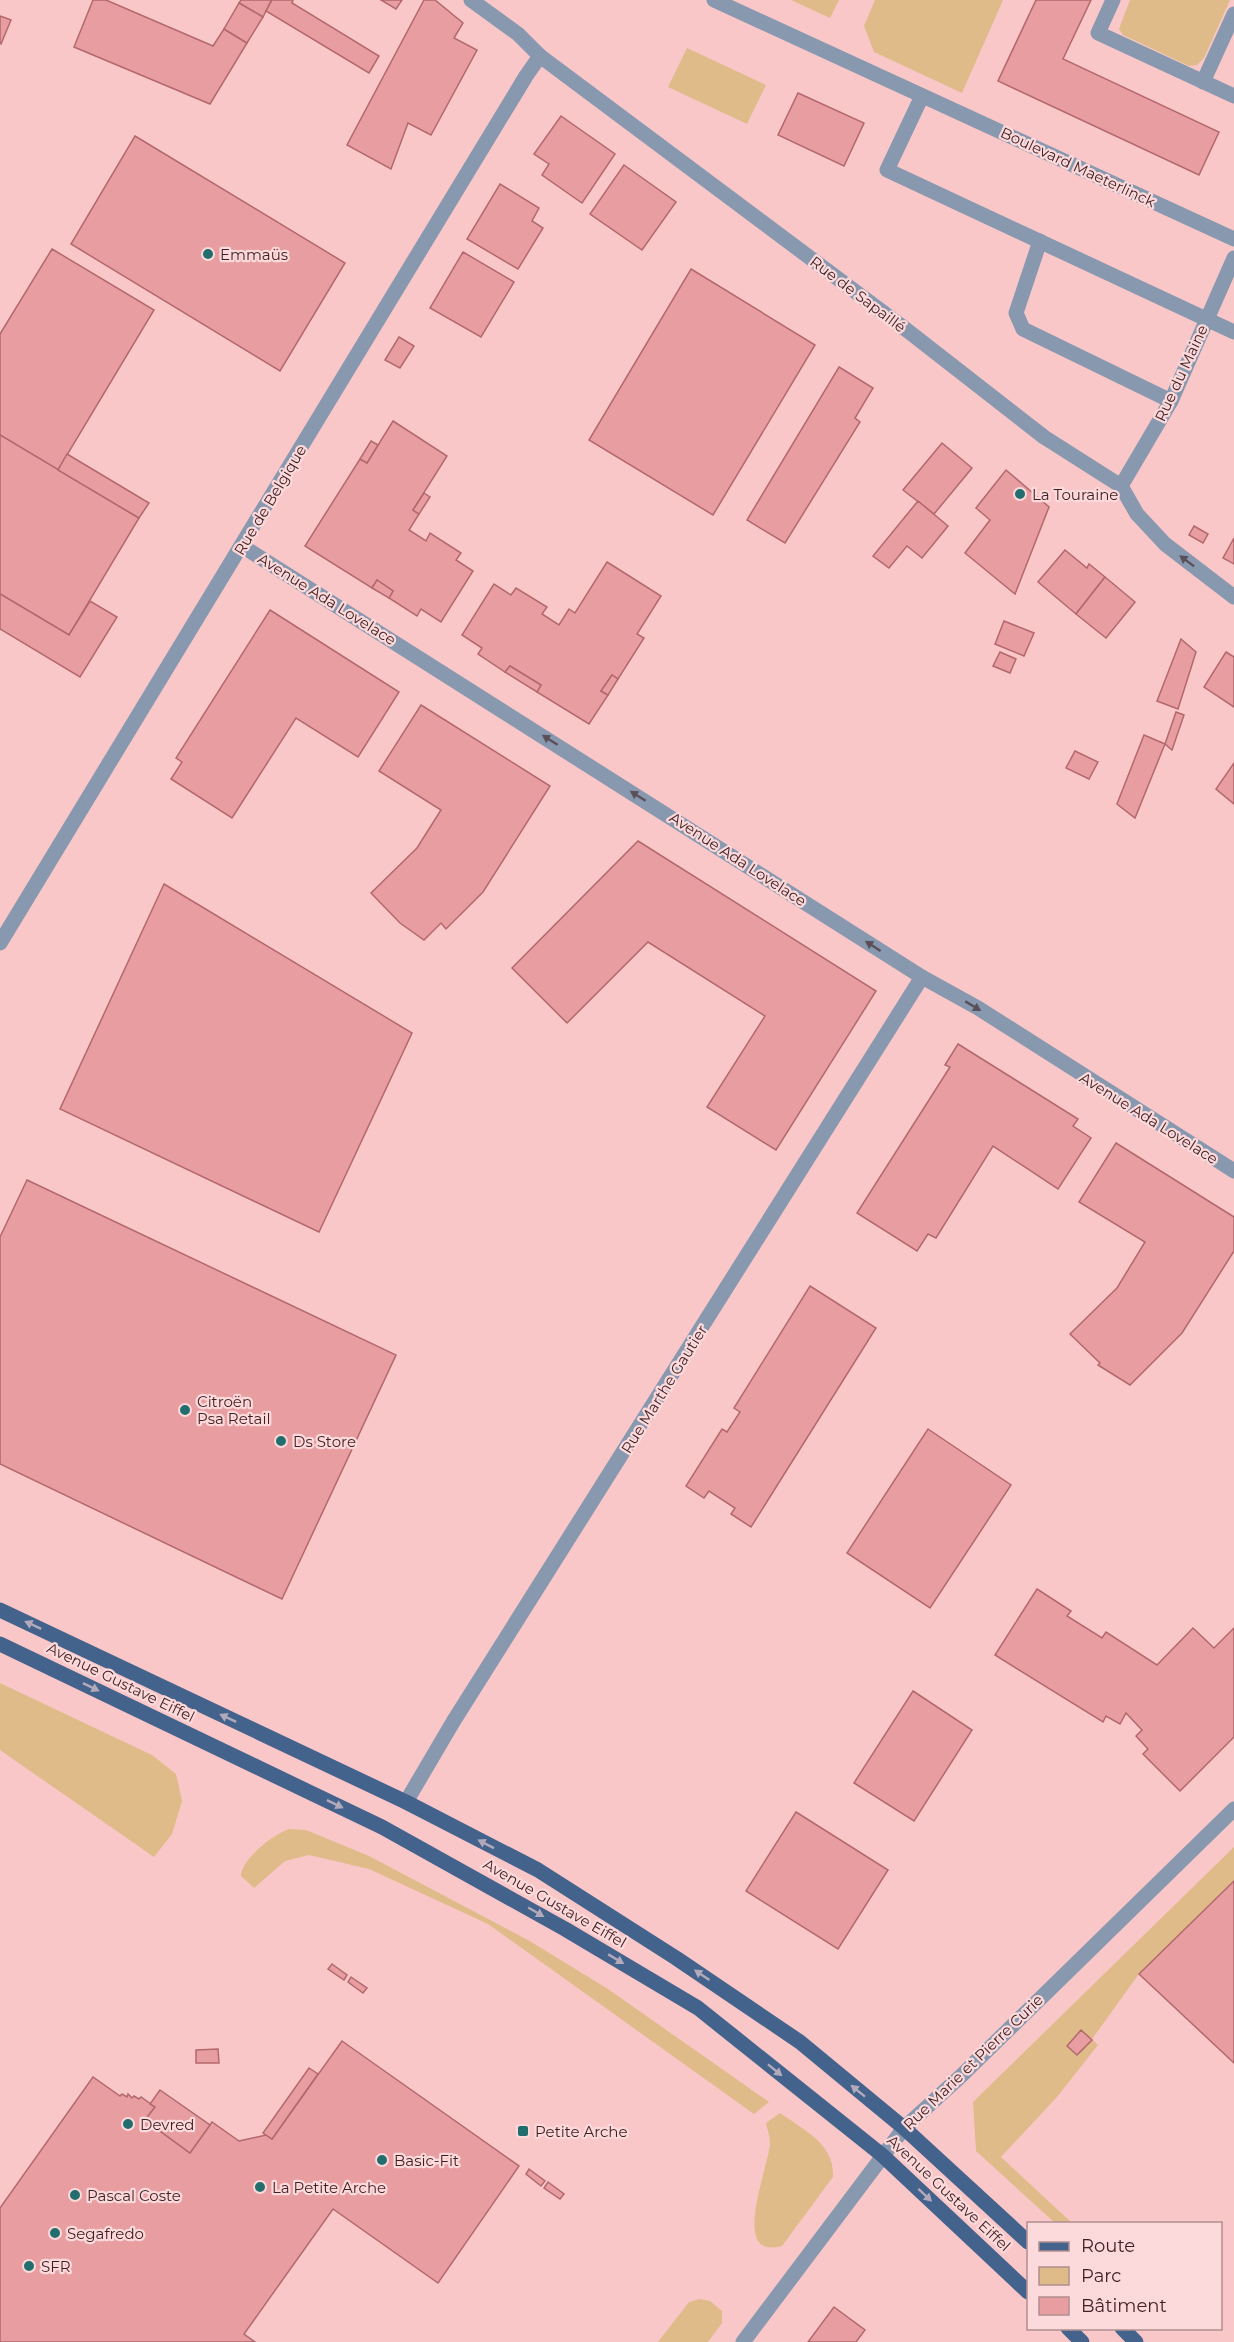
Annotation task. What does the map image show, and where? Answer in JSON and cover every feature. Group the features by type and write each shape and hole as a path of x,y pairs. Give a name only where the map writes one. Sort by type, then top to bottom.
{"main road":[{"name":"Avenue Gustave Eiffel","path":"0,1610 406,1802 538,1870 676,1958 800,2042 904,2128 1027,2240"},
{"name":"Avenue Gustave Eiffel","path":"0,1644 382,1827 565,1929 698,2008 882,2155 1027,2290"},
{"path":"1070,2330 1082,2342"},
{"path":"1124,2330 1136,2342"}],"street":[{"name":"Rue de Sapaillé","path":"471,0 518,33 540,57 908,331 1044,437 1121,486 1137,514 1165,544 1234,597"},
{"name":"Boulevard Maeterlinck","path":"714,0 1234,239"},
{"path":"1113,0 1098,33 1234,96"},
{"path":"1203,82 1234,14"},
{"name":"Rue de Belgique","path":"0,943 526,76 540,57"},
{"path":"922,96 887,170 1234,332"},
{"path":"1040,241 1016,313 1023,329 1171,401"},
{"name":"Rue du Maine","path":"1121,486 1171,401 1234,258"},
{"name":"Avenue Ada Lovelace","path":"242,546 922,977 978,1008 1234,1172"},
{"name":"Rue Marthe Gautier","path":"406,1802 453,1722 922,977"},
{"name":"Rue Marie et Pierre Curie","path":"743,2342 904,2128 961,2076 1234,1809"}],"green space":[{"path":"791,0 839,0 830,18"},
{"path":"875,0 1003,0 962,93 874,52 864,26"},
{"path":"1130,0 1230,0 1204,58 1197,65 1189,66 1123,35 1119,29"},
{"path":"687,48 766,85 747,124 668,87"},
{"path":"0,1683 152,1755 176,1774 182,1801 172,1834 154,1857 0,1750"},
{"path":"289,1829 306,1830 369,1856 528,1940 608,1989 769,2102 754,2114 488,1924 369,1869 309,1855 285,1861 254,1888 241,1876 246,1862 267,1842"},
{"path":"1234,1847 1234,1881 1139,1974 1092,2039 1098,2045 1057,2097 1001,2157 1071,2222 1054,2222 976,2151 973,2102"},
{"path":"780,2113 808,2132 823,2147 829,2155 833,2177 782,2246 766,2247 757,2239 754,2226 770,2142 766,2123"},
{"path":"700,2299 710,2301 722,2311 722,2323 708,2342 658,2342 689,2302"}],"building":[{"path":"93,0 106,0 213,46 224,29 247,43 210,104 74,47"},
{"path":"241,0 271,1 263,17 239,3"},
{"path":"272,0 293,0 292,3 379,56 369,73 266,11"},
{"path":"381,0 402,0 396,9"},
{"path":"424,0 435,0 463,23 454,38 477,50 431,135 408,123 391,169 347,145"},
{"path":"1036,0 1091,0 1063,59 1219,132 1199,175 998,81"},
{"path":"239,3 263,17 247,43 224,29"},
{"path":"0,16 11,20 1,44 0,43"},
{"path":"798,93 864,123 844,166 778,135"},
{"path":"561,116 615,154 582,203 542,175 549,164 534,154"},
{"name":"Emmaüs","path":"135,136 345,263 280,371 71,244"},
{"path":"624,165 676,202 642,250 590,214"},
{"path":"500,184 539,208 532,221 543,228 518,269 467,239"},
{"path":"52,249 154,310 58,470 0,435 0,334"},
{"path":"463,252 514,282 481,337 430,308"},
{"path":"691,269 815,345 713,515 589,440"},
{"path":"399,337 414,346 400,368 385,360"},
{"path":"839,367 873,388 855,418 860,422 785,543 747,520"},
{"path":"393,421 447,456 413,510 419,514 409,530 426,541 430,533 461,553 456,560 473,571 441,622 421,609 417,616 389,598 393,591 377,580 372,588 305,546 360,459 367,463"},
{"path":"0,435 139,518 69,635 0,594"},
{"path":"371,441 378,445 367,463 360,459"},
{"path":"942,443 972,468 934,514 903,490"},
{"path":"67,454 149,503 139,518 58,470"},
{"path":"1006,470 1049,507 1015,594 965,553 990,520 976,508"},
{"path":"424,493 430,497 419,514 413,510"},
{"path":"918,501 948,526 922,558 907,546 889,568 873,556"},
{"path":"1194,526 1208,534 1203,543 1189,535"},
{"path":"1234,538 1234,564 1223,558"},
{"path":"1065,550 1087,568 1089,564 1105,577 1076,614 1038,582"},
{"path":"607,562 661,596 637,634 644,638 618,679 612,675 601,691 608,695 589,724 537,692 541,685 510,666 505,672 478,654 482,648 462,635 494,584 511,595 516,588 547,607 542,614 559,625 569,609 575,613"},
{"path":"1105,577 1135,602 1106,638 1076,614"},
{"path":"377,580 393,591 389,598 372,588"},
{"path":"0,594 69,635 90,601 117,617 80,677 0,629"},
{"path":"270,610 399,692 358,757 296,718 232,818 171,779 182,762 176,758"},
{"path":"1004,621 1034,633 1024,656 995,644"},
{"path":"1181,639 1196,652 1178,709 1157,701"},
{"path":"1000,652 1016,659 1010,673 993,666"},
{"path":"1226,652 1234,657 1234,707 1204,687"},
{"path":"510,666 541,685 537,692 505,672"},
{"path":"612,675 618,679 608,695 601,691"},
{"path":"421,705 550,786 483,892 446,929 441,923 424,940 400,923 371,893 417,848 441,810 379,771"},
{"path":"1176,712 1184,715 1172,750 1165,744"},
{"path":"1144,735 1165,744 1135,818 1117,804"},
{"path":"1075,751 1098,762 1089,779 1066,768"},
{"path":"1234,763 1234,804 1216,789"},
{"path":"638,841 876,991 776,1150 707,1107 765,1016 648,942 567,1023 512,968"},
{"path":"164,884 412,1033 319,1232 60,1109"},
{"path":"958,1044 1078,1119 1073,1126 1091,1138 1058,1189 993,1146 936,1238 928,1234 917,1251 857,1213 950,1067 945,1065"},
{"path":"1116,1143 1234,1217 1234,1251 1182,1333 1130,1385 1098,1365 1100,1363 1070,1334 1117,1288 1145,1242 1079,1202"},
{"name":"Citroën Psa Retail","path":"27,1180 396,1355 282,1599 0,1464 0,1237"},
{"path":"810,1286 876,1328 751,1527 731,1514 735,1508 709,1491 704,1498 686,1486 722,1429 727,1432 740,1412 734,1408"},
{"path":"928,1429 1011,1485 930,1608 847,1553"},
{"path":"1037,1589 1071,1611 1067,1616 1102,1638 1106,1632 1157,1665 1193,1628 1214,1648 1234,1628 1234,1737 1180,1791 1143,1754 1148,1749 1136,1736 1142,1730 1126,1713 1120,1724 1106,1716 1103,1722 995,1655"},
{"path":"913,1691 972,1730 914,1821 854,1783"},
{"path":"796,1812 888,1870 838,1949 746,1891"},
{"path":"1234,1881 1234,2063 1139,1974"},
{"path":"332,1964 347,1975 344,1980 328,1969"},
{"path":"351,1977 367,1988 363,1993 348,1982"},
{"path":"1081,2030 1092,2040 1077,2055 1067,2046"},
{"name":"La Petite Arche","path":"342,2041 519,2166 438,2283 333,2209 244,2334 255,2342 0,2342 0,2208 93,2077 120,2096 122,2094 127,2097 128,2094 132,2098 141,2097 155,2107 145,2120 190,2153 212,2122 239,2141 266,2135 272,2139"},
{"path":"218,2049 219,2063 196,2063 196,2050"},
{"path":"309,2068 318,2074 272,2139 263,2133"},
{"path":"160,2090 210,2125 190,2153 145,2120 155,2107 150,2104"},
{"path":"529,2169 545,2181 541,2186 526,2174"},
{"path":"548,2182 564,2194 560,2199 544,2188"},
{"path":"834,2307 865,2330 856,2342 808,2342"}],"place":[{"name":"Emmaüs","path":"208,254"},
{"name":"La Touraine","path":"1020,494"},
{"name":"Citroën Psa Retail","path":"185,1410"},
{"name":"Ds Store","path":"281,1441"},
{"name":"Devred","path":"128,2124"},
{"name":"Petite Arche","path":"523,2131"},
{"name":"Basic-Fit","path":"382,2160"},
{"name":"La Petite Arche","path":"260,2187"},
{"name":"Pascal Coste","path":"75,2195"},
{"name":"Segafredo","path":"55,2233"},
{"name":"SFR","path":"29,2266"}]}
